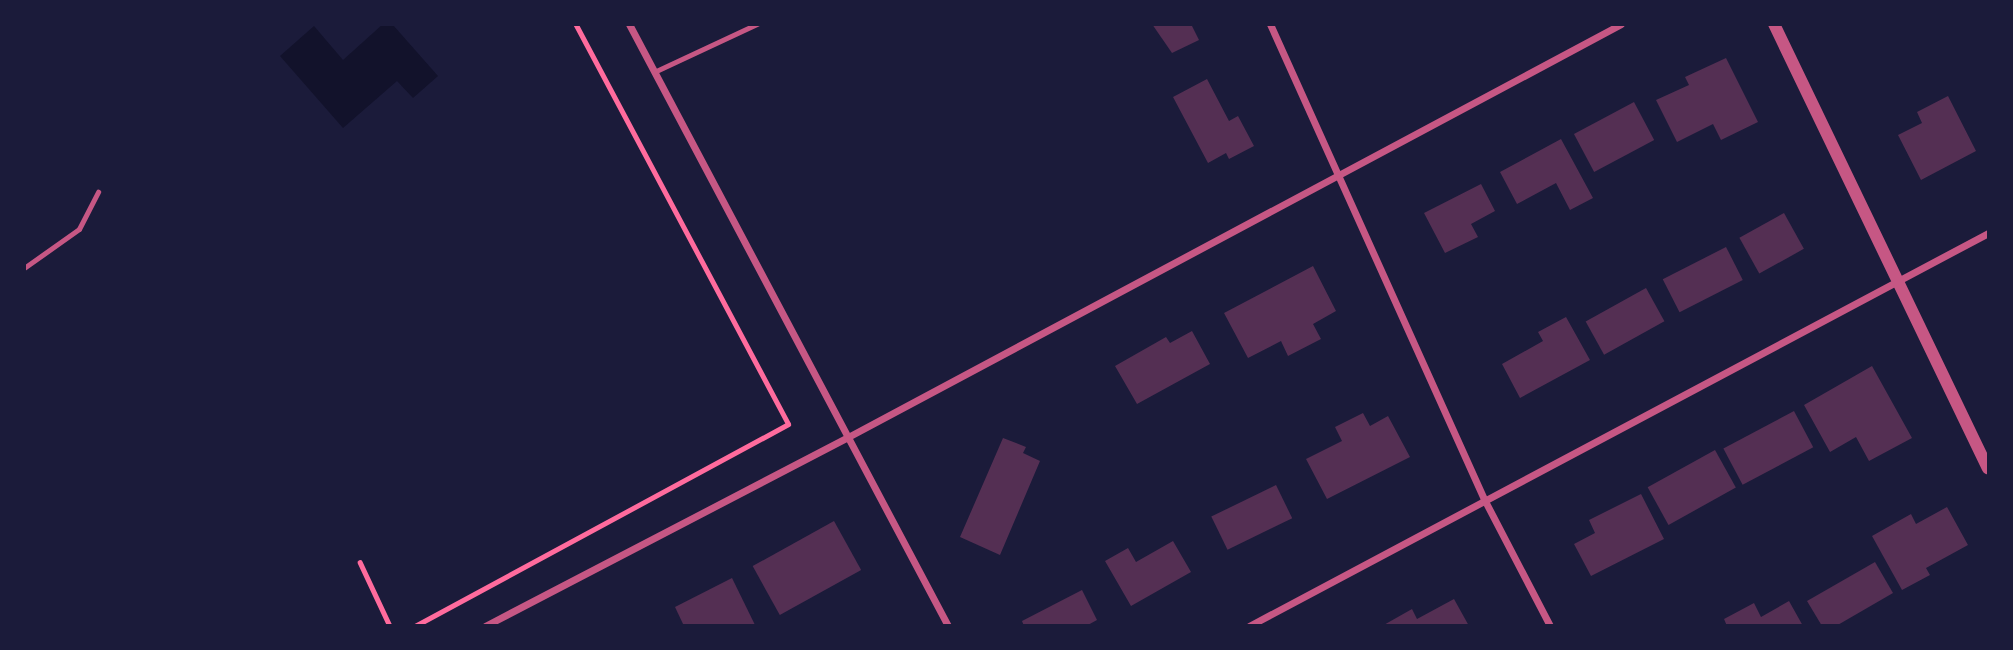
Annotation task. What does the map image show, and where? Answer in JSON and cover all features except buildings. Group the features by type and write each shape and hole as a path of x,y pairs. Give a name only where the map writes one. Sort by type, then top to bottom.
{"street":[{"path":"629,24 948,625"},
{"path":"1270,24 1336,176 1484,499 1550,625"},
{"path":"485,625 848,437 1621,24"},
{"path":"1774,24 1896,282 1989,468"},
{"path":"1249,625 1989,233"}],"lane":[{"path":"654,72 757,24"},
{"path":"24,268 79,229 98,192"}],"path":[{"path":"415,625 788,424 575,24"},
{"path":"360,562 390,625"}],"shaded area":[{"path":"383,24 393,25 438,76 413,98 397,81 343,128 280,56 314,26 343,60"}]}
